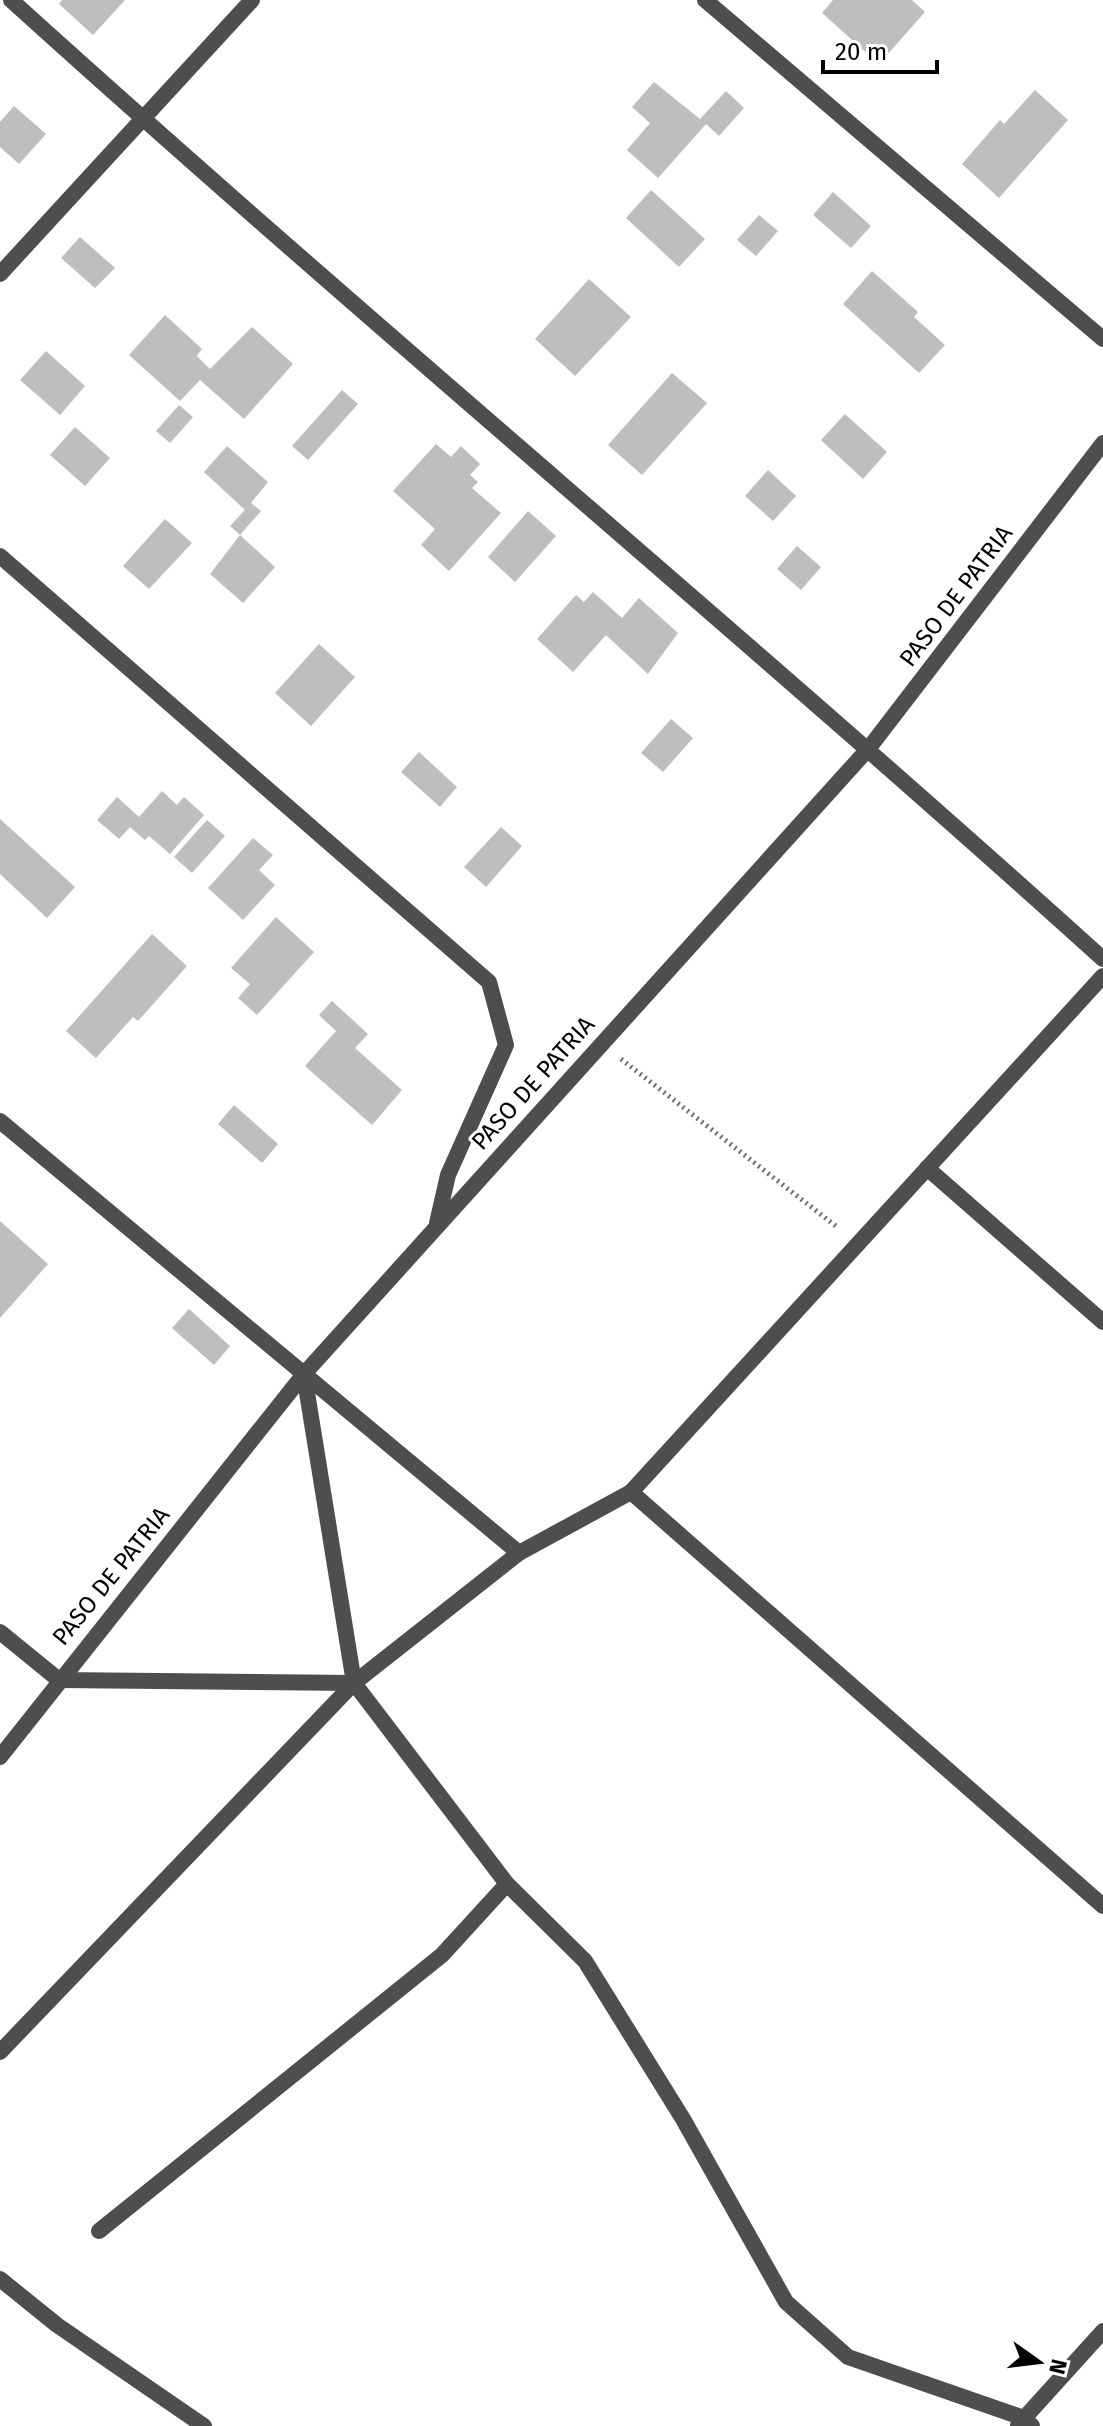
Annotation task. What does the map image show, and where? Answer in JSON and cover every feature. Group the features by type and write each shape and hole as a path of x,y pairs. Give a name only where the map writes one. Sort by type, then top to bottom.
{"street":[{"path":"11,0 143,119 869,748 1103,959"},
{"path":"0,274 252,0"},
{"path":"705,0 1103,339"},
{"name":"PASO DE PATRIA","path":"0,1757 304,1374 869,748 1103,443"},
{"path":"0,556 489,982 506,1045 448,1175 437,1225"},
{"path":"0,2052 354,1683 519,1553 631,1492 1103,976"},
{"path":"0,1121 519,1553"},
{"path":"927,1168 1103,1322"},
{"path":"304,1374 354,1683 507,1884 585,1961 683,2119 786,2302 848,2357 1024,2423 1103,2331"},
{"path":"631,1492 1103,1906"},
{"path":"0,1632 59,1680 354,1683"},
{"path":"99,2231 442,1955 507,1884"},
{"path":"0,2279 57,2325 204,2426"}],"path":[{"path":"601,1044 859,1243"}],"building":[{"path":"62,0 125,0 93,35 59,4"},
{"path":"833,0 912,0 925,12 879,64 822,13"},
{"path":"654,82 700,119 726,91 744,108 719,136 706,124 658,178 627,150 650,123 632,107"},
{"path":"1035,90 1068,120 999,198 962,164 1000,120 1004,124"},
{"path":"14,106 46,134 19,164 0,147 0,122"},
{"path":"651,190 705,239 679,267 626,218"},
{"path":"833,192 871,226 851,248 813,215"},
{"path":"759,215 778,231 756,256 737,240"},
{"path":"80,237 115,268 95,288 61,258"},
{"path":"872,271 918,312 914,317 945,345 919,373 843,304"},
{"path":"589,279 631,317 575,376 535,339"},
{"path":"165,315 202,349 192,362 197,356 210,369 252,327 293,364 244,419 200,380 180,401 129,355"},
{"path":"46,351 85,386 60,415 20,380"},
{"path":"672,373 707,403 642,475 608,445"},
{"path":"342,390 358,404 308,460 292,446"},
{"path":"179,405 193,417 170,443 156,431"},
{"path":"845,414 887,452 863,479 821,440"},
{"path":"75,427 110,458 85,486 50,455"},
{"path":"436,444 451,457 461,446 480,464 470,475 478,482 472,488 501,513 449,571 421,545 435,529 393,491"},
{"path":"227,446 268,482 251,503 261,511 240,535 230,526 245,510 204,472"},
{"path":"768,470 796,496 773,521 745,496"},
{"path":"528,511 556,536 515,582 488,557"},
{"path":"165,519 192,543 149,589 123,566"},
{"path":"240,535 275,567 243,603 210,574"},
{"path":"797,546 821,567 801,590 777,569"},
{"path":"593,592 622,618 639,598 678,633 648,674 606,635 573,672 537,639 576,595 584,602"},
{"path":"319,644 355,677 311,726 275,693"},
{"path":"671,719 693,738 663,772 641,753"},
{"path":"419,752 457,787 440,807 401,772"},
{"path":"162,791 177,805 184,797 204,815 170,854 149,836 145,840 130,827 119,839 97,820 117,797 139,817"},
{"path":"0,819 75,887 47,918 0,874"},
{"path":"207,820 225,836 192,873 174,857"},
{"path":"501,827 522,846 486,887 464,867"},
{"path":"253,838 273,855 259,870 275,885 243,920 208,888"},
{"path":"276,917 314,952 257,1015 238,998 250,984 231,968"},
{"path":"152,934 187,966 138,1021 133,1017 96,1058 66,1031"},
{"path":"332,1001 368,1034 355,1048 402,1090 372,1125 305,1066 336,1031 319,1015"},
{"path":"234,1105 278,1144 262,1163 218,1124"},
{"path":"0,1221 48,1264 0,1318"},
{"path":"189,1309 230,1346 214,1365 172,1328"}]}
